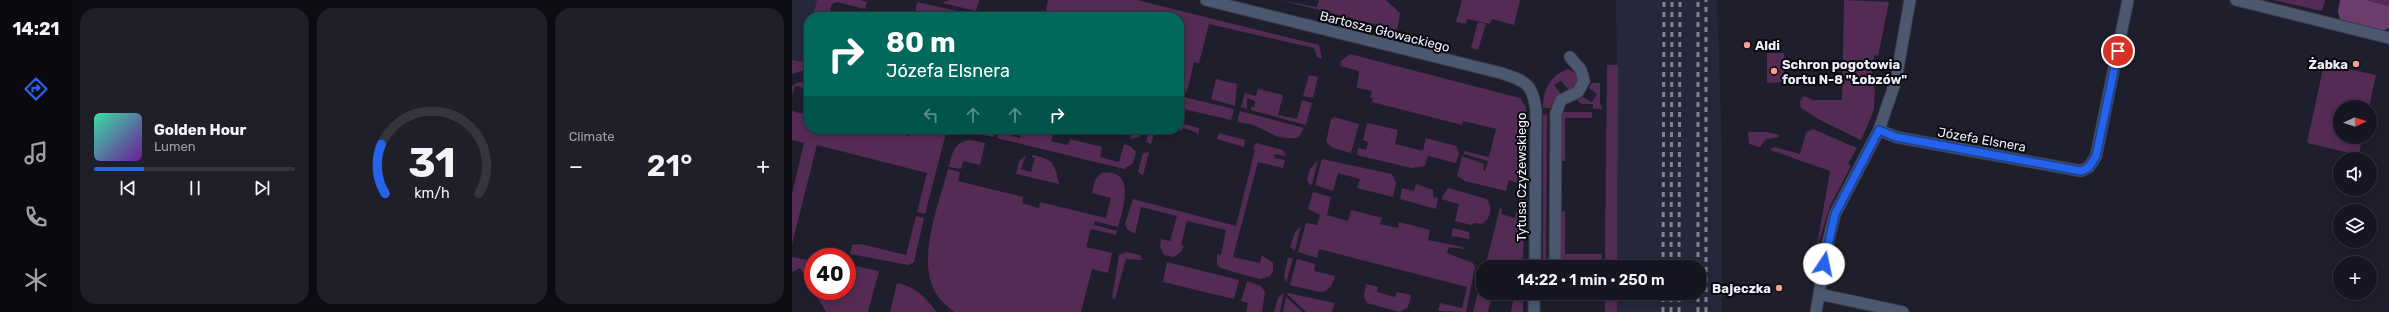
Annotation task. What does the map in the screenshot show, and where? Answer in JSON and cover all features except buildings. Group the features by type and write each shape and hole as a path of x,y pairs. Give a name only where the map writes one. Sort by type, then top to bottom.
{"street":[{"name":"Bartosza Głowackiego","path":"1206,0 1517,78 1530,88"},
{"path":"1816,312 1835,214 1879,130 1896,80 1910,0"},
{"name":"Józefa Elsnera","path":"1879,130 1896,137 2081,171 2089,167 2096,156 2128,0"},
{"path":"2236,0 2389,38"},
{"path":"1555,260 1556,113 1561,100 1578,92 1584,81 1581,70 1570,57"},
{"name":"Tytusa Czyżewskiego","path":"1530,88 1536,111 1535,260"},
{"path":"1819,294 1903,312"},
{"path":"1534,300 1534,312"}],"shaded area":[{"path":"792,0 825,0 822,12 804,12 804,62 792,61"},
{"path":"817,0 860,0 867,2 865,9 837,2 832,4 830,12 814,12"},
{"path":"950,0 979,0 976,11 942,3"},
{"path":"1048,0 1137,0 1319,45 1322,59 1317,57 1314,48 1209,24 1199,63 1194,62 1187,92 1184,91 1184,12 1045,12"},
{"path":"1280,0 1317,7 1319,0 1386,0 1400,13 1397,30"},
{"path":"1462,0 1520,0 1514,25 1492,19 1490,24 1467,19 1466,24 1456,22"},
{"path":"1616,0 1717,0 1722,149 1722,312 1605,312 1605,300 1706,300 1706,260 1605,260 1607,65 1617,64"},
{"path":"1844,0 1889,2 1878,56 1874,55 1872,75 1875,75 1874,110 1861,140 1822,121 1801,108 1800,101 1804,96 1813,100 1842,100"},
{"path":"2273,0 2325,0 2322,11"},
{"path":"2340,0 2366,0 2389,6 2389,28 2383,31 2340,20 2338,11"},
{"path":"2366,0 2389,0 2389,6"},
{"path":"917,2 962,12 915,12"},
{"path":"1478,22 1486,24 1478,50 1471,48"},
{"path":"1767,53 1784,53 1784,82 1767,83"},
{"path":"804,54 804,70 792,74 792,60 802,62"},
{"path":"1350,54 1520,98 1526,107 1523,260 1487,260 1500,208 1502,209 1501,214 1515,218 1523,185 1509,180 1506,191 1465,181 1457,176 1462,156 1484,164 1483,170 1485,171 1488,161 1464,154 1464,151 1489,157 1496,129 1463,121 1462,125 1372,102 1373,98 1370,98 1372,91 1357,88 1359,71 1340,66 1341,61"},
{"path":"2324,64 2376,75 2371,100 2333,100 2333,144 2361,144 2360,152 2346,152 2307,143"},
{"path":"1607,65 1618,65 1617,260 1605,260"},
{"path":"1568,69 1577,74 1578,82 1574,88 1569,90 1561,81 1554,85 1561,94 1556,98 1553,108 1543,108 1544,95 1552,79 1556,75"},
{"path":"1309,75 1318,77 1313,98 1303,96"},
{"path":"1216,79 1237,84 1235,106 1211,99"},
{"path":"804,82 804,88 795,86 792,96 792,86 796,83"},
{"path":"1592,83 1600,83 1600,104 1603,109 1581,108 1593,108 1593,104 1581,104 1577,100 1583,97 1592,102 1597,94 1589,88"},
{"path":"1258,89 1283,95 1278,115 1297,119 1302,100 1312,103 1306,125 1251,110 1251,107 1254,107 1255,101 1247,98 1247,109 1241,107 1245,93 1256,96"},
{"path":"1184,97 1234,109 1231,120 1184,109"},
{"path":"792,111 804,114 804,134 900,134 909,136 910,134 946,134 925,214 917,212 927,173 817,145 792,244 792,194 804,143 792,140"},
{"path":"1240,111 1304,128 1299,137 1279,137 1253,125 1237,122"},
{"path":"1561,112 1592,112 1592,118 1565,118 1565,161 1561,161"},
{"path":"1547,114 1546,260 1543,260 1543,115"},
{"path":"1334,117 1359,124 1351,153 1333,148 1326,142 1331,119"},
{"path":"1367,123 1398,130 1395,144 1423,151 1426,138 1456,146 1459,153 1456,163 1428,156 1425,166 1411,168 1357,155 1358,148 1366,150 1368,142 1363,140"},
{"path":"1184,124 1199,128 1198,135 1196,132 1184,128"},
{"path":"1813,129 1857,148 1848,164 1851,166 1830,206 1816,251 1830,171 1770,150 1774,147 1800,154 1806,132"},
{"path":"1748,132 1767,132 1779,135 1779,137 1766,139 1760,147 1749,144"},
{"path":"1219,133 1245,140 1244,147 1217,139"},
{"path":"977,134 995,134 994,137"},
{"path":"998,134 1005,134 1020,138 1021,134 1048,134 1053,135 1051,141 1068,145 1070,139 1102,147 1100,157 1119,162 1124,144 1130,146 1136,152 1133,163 1124,169 997,138"},
{"path":"1131,134 1141,134 1140,137 1130,139"},
{"path":"1148,134 1154,134 1151,144 1146,142"},
{"path":"970,140 985,143 980,165 963,161 961,169 949,167 953,153 957,146 960,143"},
{"path":"1256,143 1283,150 1286,156 1275,154 1274,158 1285,160 1283,168 1258,162 1233,257 1260,263 1262,255 1273,263 1273,272 1269,277 1259,279 1220,268 1217,264 1217,254 1221,255 1226,230 1187,221 1181,245 1184,246 1181,252 1174,257 1164,255 1160,247 1161,239 1170,241 1177,216 1141,207 1135,234 1127,229 1125,224 1133,199 1236,226 1255,150 1253,148"},
{"path":"1149,152 1143,175 1138,172 1143,153"},
{"path":"1026,155 1021,169 1031,172 1035,158 1032,157 1032,155 1045,158 1054,167 1059,184 1016,174 1019,161"},
{"path":"1322,159 1392,174 1396,183 1393,197 1357,188 1360,179 1338,173 1333,191 1315,185"},
{"path":"1318,160 1312,185 1309,184 1307,180 1310,169"},
{"path":"948,169 960,172 958,181 1023,197 1022,203 1039,208 1040,202 1106,218 1111,198 1092,193 1095,180 1101,173 1112,173 1120,177 1124,183 1125,191 1123,210 1118,227 1094,221 1094,225 1117,231 1116,235 1091,229 1086,247 1112,253 1108,273 1092,269 1081,312 954,312 943,302 937,295 931,282 928,266 928,250 935,216"},
{"path":"1416,184 1433,190 1433,197 1438,198 1436,209 1400,199 1402,188 1414,191"},
{"path":"1448,188 1487,199 1490,206 1490,213 1485,222 1482,224 1474,223 1471,225 1455,221 1459,204 1441,199"},
{"path":"1313,192 1331,197 1327,215 1348,221 1351,210 1382,218 1380,224 1398,228 1399,222 1430,230 1428,240 1463,247 1464,249 1449,247 1447,253 1473,263 1475,267 1466,312 1438,311 1440,303 1462,308 1467,287 1319,249 1317,258 1298,252 1306,223 1317,225 1320,215 1308,209"},
{"path":"1565,211 1565,254 1602,254 1602,260 1561,260 1561,212"},
{"path":"916,216 924,218 914,262 908,265 856,255 856,248 851,248 852,245 861,244 906,255"},
{"path":"1301,226 1295,251 1290,247 1295,232"},
{"path":"1453,228 1469,232 1470,239 1451,236"},
{"path":"1127,252 1140,255 1142,260 1126,259 1115,299 1112,298 1119,255"},
{"path":"792,257 804,259 804,275 800,268 792,272"},
{"path":"1288,258 1293,258 1286,283 1284,276"},
{"path":"1297,259 1315,264 1314,271 1335,276 1330,287 1320,292 1290,285"},
{"path":"1167,262 1239,280 1234,299 1163,282"},
{"path":"856,266 879,271 868,312 826,312 819,300 856,300"},
{"path":"1247,281 1261,286 1265,292 1262,312 1246,312 1248,303 1241,301"},
{"path":"897,283 910,287 920,293 937,312 890,312"},
{"path":"1366,284 1378,287 1377,292 1395,297 1397,292 1411,295 1408,307 1400,312 1367,303 1364,296"},
{"path":"1284,292 1280,312 1274,312 1278,298"},
{"path":"1287,294 1335,303 1332,312 1306,312"},
{"path":"1286,297 1303,312 1283,312"},
{"path":"1476,300 1491,300 1488,312 1473,312"},
{"path":"1509,300 1523,300 1523,312 1511,312 1513,301"},
{"path":"1605,300 1617,300 1617,312 1605,312"}],"railway":[{"path":"1663,260 1664,0"},
{"path":"1671,260 1672,0"},
{"path":"1679,260 1680,0"},
{"path":"1698,0 1698,260"},
{"path":"1706,0 1706,312"},
{"path":"1663,300 1663,312"},
{"path":"1671,300 1671,312"},
{"path":"1679,300 1679,312"},
{"path":"1698,300 1698,312"}],"place":[{"name":"Aldi","path":"1747,45"},
{"name":"Żabka","path":"2356,64"},
{"name":"Schron pogotowia fortu N-8 \"Łobzów\"","path":"1774,71"},
{"name":"Bajeczka","path":"1779,288"}],"route":[{"path":"1824,264 1835,214 1844,193 1879,130 1896,137 2081,171 2089,167 2096,156 2118,51"}]}
